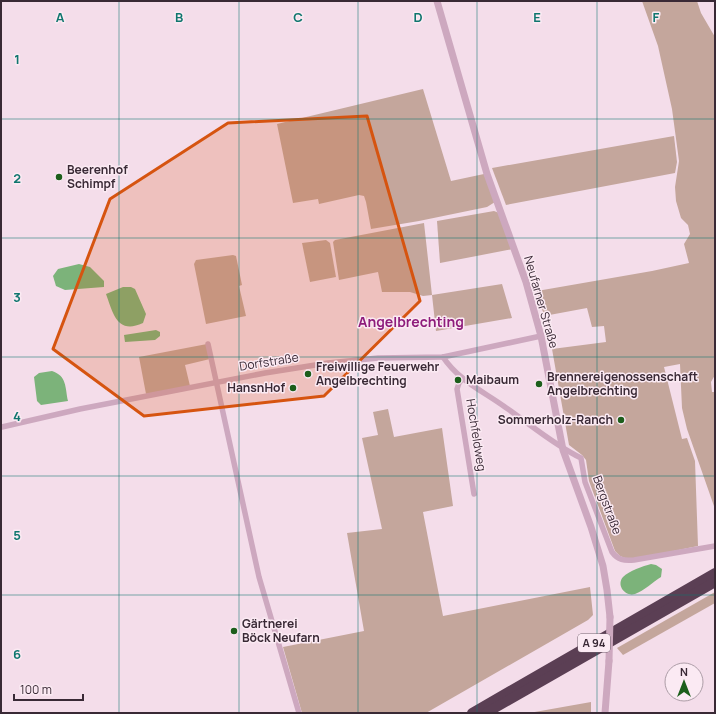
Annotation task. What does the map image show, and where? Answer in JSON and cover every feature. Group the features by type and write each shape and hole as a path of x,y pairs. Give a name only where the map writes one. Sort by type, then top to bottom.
{"highway":[{"name":"A 94","path":"472,713 715,573"},
{"name":"A 94","path":"486,713 715,582"}],"street":[{"name":"Neufarner Straße","path":"438,1 487,174 526,282 541,336 563,450 598,551 606,584 610,615 609,661 605,713"},
{"name":"Dorfstraße","path":"2,427 80,409 277,371 350,360 443,357 541,336"},
{"path":"208,344 259,577 299,713"},
{"name":"Bergstraße","path":"443,357 462,379 497,401 563,450 581,458 585,482 612,552 619,559 623,561 634,560 715,546"},
{"name":"Hochfeldweg","path":"462,379 457,389 474,494"}],"highlighted area":[{"path":"367,116 420,301 324,396 144,416 53,349 110,199 228,123"}],"shaded area":[{"path":"642,1 697,1 701,13 715,37 715,375 711,382 712,392 715,392 715,509 687,429 682,408 680,364 664,367 682,439 687,438 695,461 698,546 630,560 620,556 615,551 589,481 586,460 569,445 552,349 606,342 604,326 592,327 587,308 544,316 537,291 689,263 684,244 690,234 688,225 681,218 676,201 675,187 679,161 672,109 658,46"},
{"path":"423,89 451,181 484,174 495,202 487,207 371,229 364,196 359,195 319,204 318,199 293,203 277,124"},
{"path":"674,136 677,162 675,173 506,205 492,168"},
{"path":"494,211 499,213 513,249 440,263 437,221"},
{"path":"424,223 432,295 423,296 410,292 382,292 378,272 339,280 333,242 335,240"},
{"path":"326,240 330,243 336,277 310,282 302,243"},
{"path":"233,255 236,256 242,285 239,286 246,316 206,324 194,264 196,260"},
{"path":"79,264 90,267 104,281 104,287 65,290 56,286 53,276 58,269"},
{"path":"502,284 512,318 436,331 432,295"},
{"path":"123,287 131,287 135,289 146,314 143,323 134,326 127,326 117,320 114,315 106,294"},
{"path":"156,330 160,332 160,336 155,340 125,342 124,335"},
{"path":"207,344 210,359 185,365 190,386 146,394 139,357"},
{"path":"52,371 57,373 63,379 68,401 41,405 37,401 34,377 39,373"},
{"path":"388,409 394,437 442,428 453,506 423,512 443,616 590,587 593,615 588,620 426,713 302,713 283,647 364,631 347,533 382,529 362,438 378,435 373,412"},
{"path":"651,564 662,569 661,577 638,593 628,594 623,590 621,587 621,580 623,577 640,567"},
{"path":"715,592 715,603 623,655 617,648"},
{"path":"591,702 591,713 529,713"}],"place":[{"name":"Beerenhof Schimpf","path":"59,177"},
{"name":"Freiwillige Feuerwehr Angelbrechting","path":"308,374"},
{"name":"Maibaum","path":"458,380"},
{"name":"Brennereigenossenschaft Angelbrechting","path":"539,384"},
{"name":"HansnHof","path":"293,388"},
{"name":"Sommerholz-Ranch","path":"621,420"},
{"name":"Gärtnerei Böck Neufarn","path":"234,631"}],"district":[{"name":"Angelbrechting","path":"411,322"}]}
